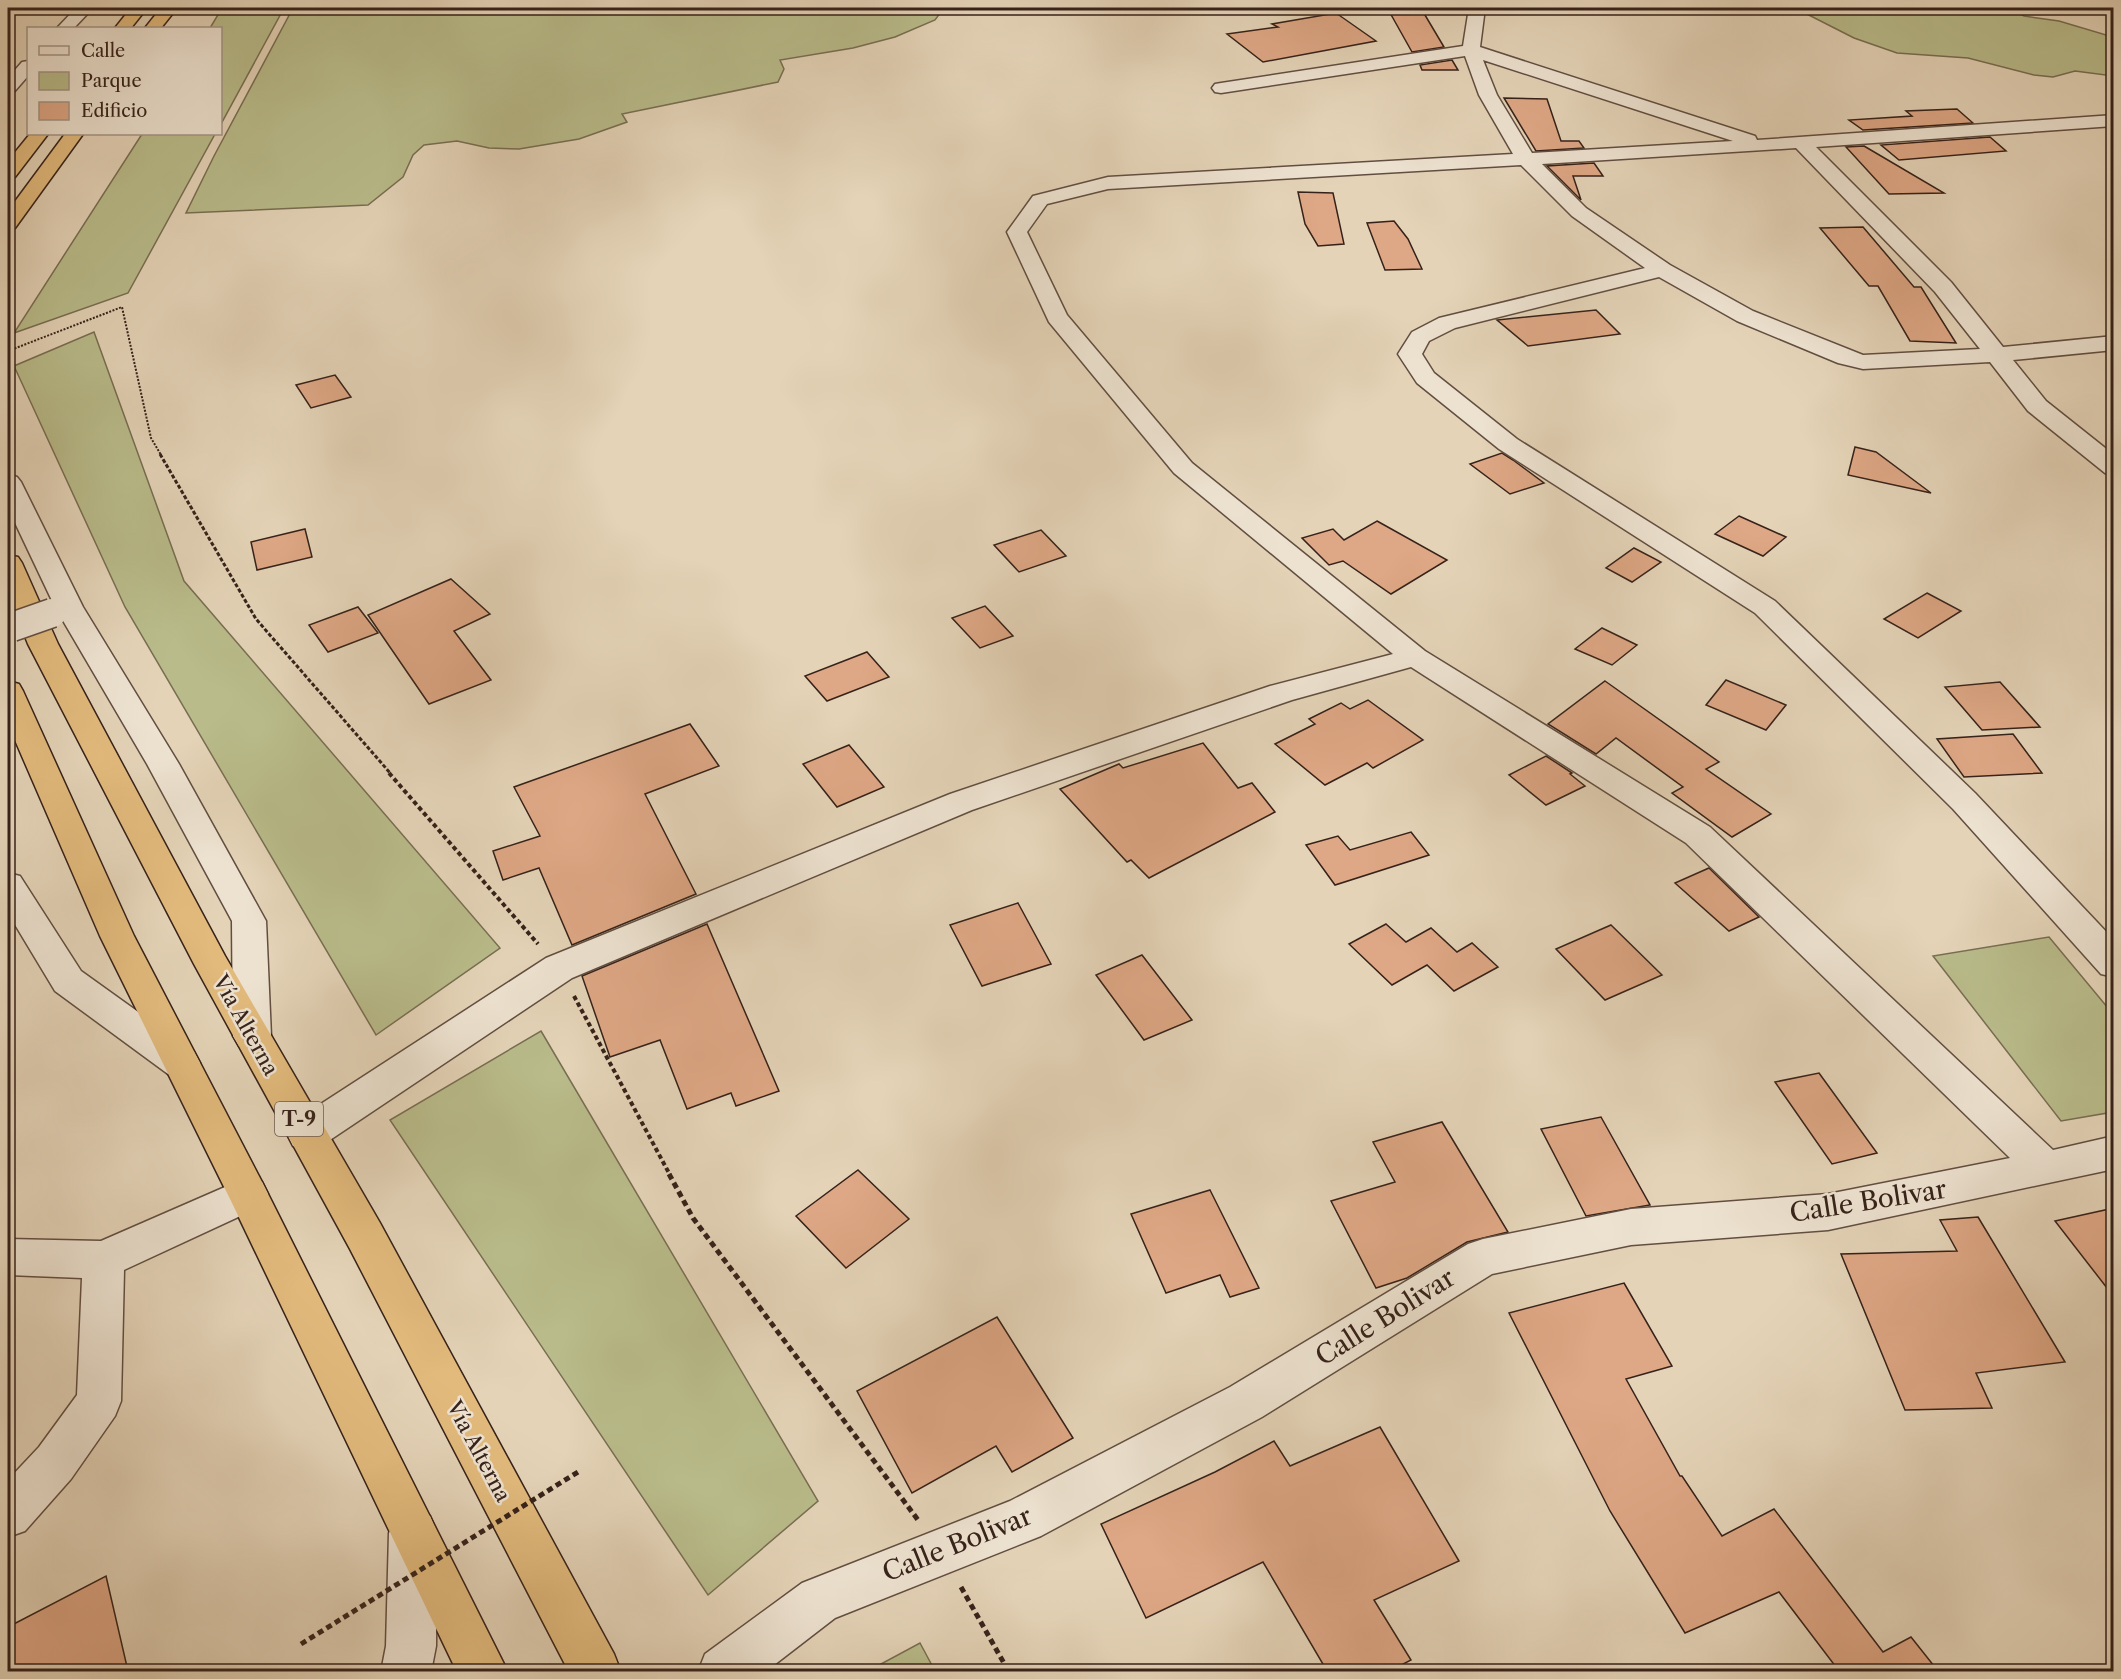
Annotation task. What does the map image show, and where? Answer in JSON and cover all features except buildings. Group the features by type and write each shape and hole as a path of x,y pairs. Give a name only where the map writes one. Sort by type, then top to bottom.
{"highway":[{"path":"124,27 140,8"},
{"path":"154,27 169,8"},
{"path":"8,173 38,135"},
{"path":"8,224 73,135"},
{"name":"Vía Alterna","path":"8,563 43,644 252,1036 365,1236 596,1671"},
{"path":"8,691 117,936 248,1194 483,1671"}],"street":[{"path":"66,27 85,8"},
{"path":"1477,8 1471,50 1488,94 1526,159 1579,212 1662,270 1745,316 1846,358 1880,362 1996,355 2114,343"},
{"path":"1221,88 1471,50 1764,145"},
{"path":"8,63 22,67 8,88"},
{"path":"2046,1168 1698,836 1415,657 1183,468 1057,317 1017,232 1040,200 1108,183 1801,143 2114,120"},
{"path":"1801,143 1943,287 2037,406 2114,468"},
{"path":"1662,270 1446,323 1420,337 1410,354 1425,378 1508,444 1765,607 1964,801 2114,964"},
{"path":"8,482 61,610 163,764 249,921 252,1036"},
{"path":"10,628 61,610"},
{"path":"308,1134 559,968 961,802 1281,693 1415,657"},
{"path":"8,885 68,981 182,1063"},
{"name":"Calle Bolivar","path":"723,1671 819,1600 1024,1519 1246,1402 1483,1257 1631,1227 1828,1212 2114,1152"},
{"path":"8,1257 103,1260 248,1194"},
{"path":"8,1514 56,1463 99,1401 103,1260"},
{"path":"406,1671 411,1646 413,1531"}],"path":[{"path":"8,351 122,307 151,438 256,619 559,968 693,1218 941,1551 1009,1671"},
{"path":"301,1644 578,1472"}],"green space":[{"path":"222,8 284,8 222,122 222,27 211,27"},
{"path":"293,8 944,8 935,20 895,37 853,48 780,60 784,69 778,82 622,114 627,122 579,139 519,149 489,148 457,141 424,145 413,155 403,177 368,205 186,213"},
{"path":"1795,8 2012,8 2024,16 2059,21 2113,37 2113,76 2075,71 2053,77 2034,75 1968,58 1897,53 1854,38"},
{"path":"141,135 214,135 128,293 14,333"},
{"path":"94,332 184,581 500,948 376,1035 125,607 14,366"},
{"path":"2049,937 2113,1014 2113,1112 2061,1121 1933,956"},
{"path":"541,1031 818,1501 708,1595 390,1120"},
{"path":"920,1643 935,1671 868,1671"}]}
